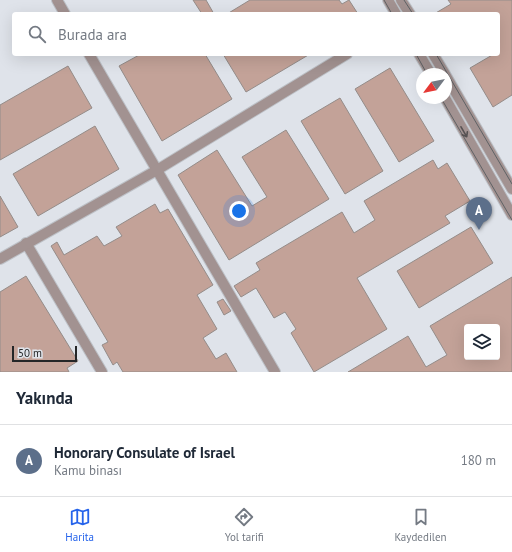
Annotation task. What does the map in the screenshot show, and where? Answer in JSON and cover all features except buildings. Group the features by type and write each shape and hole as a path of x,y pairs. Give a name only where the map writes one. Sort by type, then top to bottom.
{"street":[{"path":"57,0 64,12"},
{"path":"388,0 395,12"},
{"path":"401,0 409,12"},
{"path":"90,56 275,372"},
{"path":"0,259 158,170 344,56"},
{"path":"420,56 427,68"},
{"path":"434,56 441,68"},
{"path":"452,87 512,189"},
{"path":"448,104 512,215"},
{"path":"26,243 102,372"}],"tram line":[{"path":"384,0 391,12"},
{"path":"404,0 412,12"},
{"path":"417,56 424,68"},
{"path":"437,56 512,184"},
{"path":"444,104 512,220"}],"place":[{"name":"Honorary Consulate of Israel","path":"479,230"}]}
